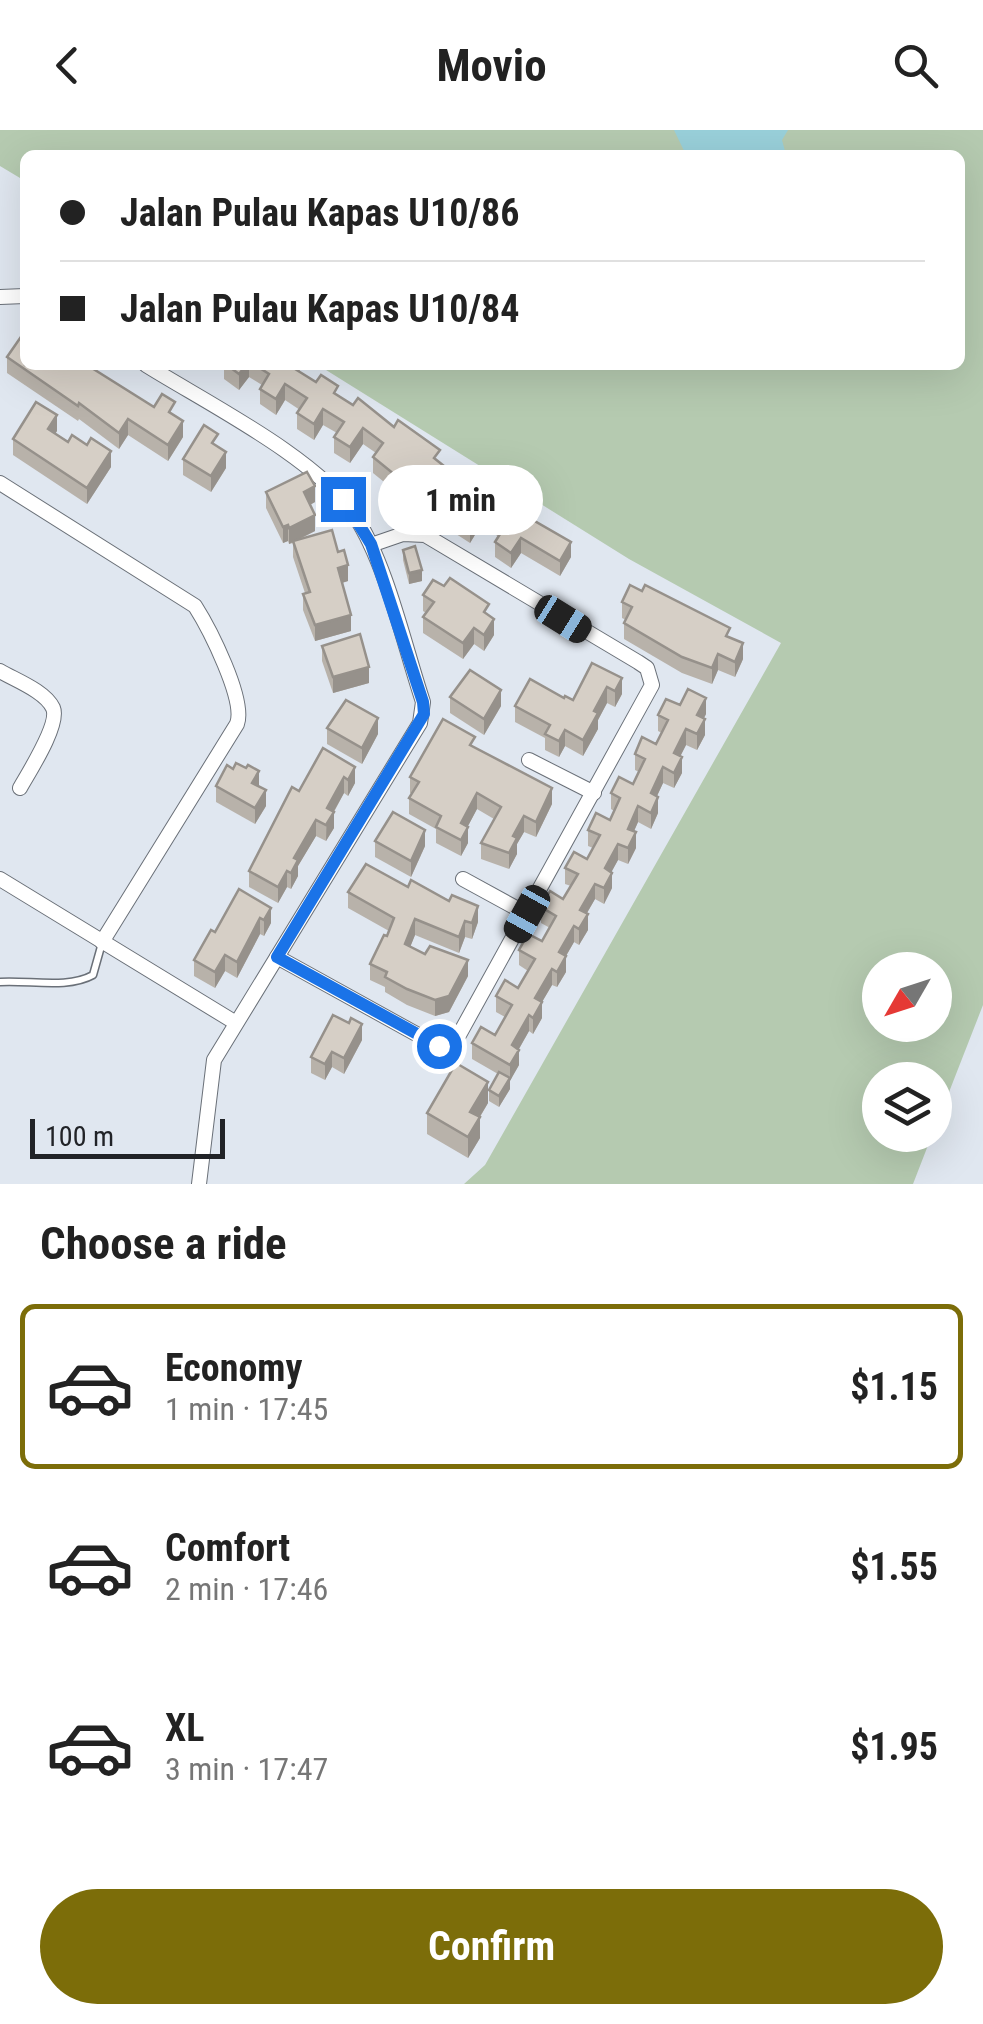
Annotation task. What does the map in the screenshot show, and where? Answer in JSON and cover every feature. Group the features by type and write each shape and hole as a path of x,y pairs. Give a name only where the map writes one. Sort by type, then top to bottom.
{"street":[{"path":"154,370 318,475 349,507 371,544 424,714 214,1060 200,1184"},
{"path":"0,483 194,606 210,632 239,707 237,724 102,942"},
{"path":"277,957 429,1042 454,1044 649,692 651,676 647,668 425,535 403,534 371,544"},
{"path":"0,671 44,698 52,707 54,718 20,788"},
{"path":"528,760 594,793"},
{"path":"463,879 527,914"},
{"path":"0,880 236,1024"},
{"path":"205,1148 211,1184"}],"lane":[{"path":"0,982 86,979 93,975 102,942"}],"green space":[{"path":"0,130 983,130 983,1005 952,1084 952,1062 862,1062 862,1152 925,1152 913,1184 464,1184 485,1165 781,643 629,559 326,370 965,370 965,150 20,150 20,178 0,166"}],"water":[{"path":"674,130 788,130 782,140 785,150 684,150"}],"building":[{"path":"20,338 20,366 7,357"},
{"path":"26,370 95,370 154,407 162,394 175,402 169,412 183,421 168,445 128,419 119,433 79,403 78,406"},
{"path":"263,370 297,370 316,382 321,375 338,386 334,393 353,405 358,398 394,427 398,420 440,450 434,458 444,466 433,481 423,473 411,488 373,457 383,443 363,428 350,447 334,437 344,422 323,409 314,424 297,413 307,398 285,384 276,399 260,389 269,374"},
{"path":"36,402 57,415 48,429 68,442 72,435 87,445 91,438 111,451 87,488 13,439"},
{"path":"204,425 218,434 212,443 226,452 211,476 183,459"},
{"path":"307,472 315,486 304,492 315,515 289,528 283,527 266,492"},
{"path":"480,477 496,488 492,495 516,511 521,502 538,513 533,520 571,542 560,561 521,538 511,553 495,542 505,526 481,510 470,528 453,517 464,501 453,494 464,479 474,486"},
{"path":"332,530 338,552 344,550 348,565 338,568 351,615 315,625 303,594 310,592 293,541"},
{"path":"415,546 422,570 409,573 403,550"},
{"path":"450,578 489,604 484,612 494,619 484,635 474,628 463,643 423,617 434,602 423,595 433,580 444,586"},
{"path":"630,585 642,591 645,585 730,628 726,636 743,643 735,662 718,654 712,668 682,657 624,623 632,607 622,602"},
{"path":"360,634 369,667 333,677 322,646"},
{"path":"592,663 622,678 615,691 607,687 583,740 565,730 559,741 545,734 550,725 515,706 530,679 573,700"},
{"path":"470,670 501,690 484,719 450,697"},
{"path":"688,689 706,698 697,715 705,719 697,734 686,729 674,753 682,757 674,773 663,767 651,793 658,797 651,813 638,806 628,829 636,832 628,848 618,844 605,868 612,873 604,888 595,884 580,910 588,914 579,929 574,926 559,952 566,956 557,972 552,969 535,998 542,1002 533,1018 529,1015 512,1045 519,1050 510,1065 472,1043 481,1027 495,1035 512,1005 496,996 505,980 518,988 535,959 519,950 528,934 542,941 556,916 541,907 550,891 563,899 578,874 565,868 574,852 587,859 600,835 588,830 596,813 610,820 620,798 611,793 619,777 633,784 645,759 635,754 642,737 656,744 668,720 658,715 666,699 680,705"},
{"path":"346,700 378,718 362,748 327,728"},
{"path":"443,719 475,737 470,745 552,788 536,822 524,816 509,853 481,843 501,807 477,793 461,823 468,827 461,840 436,827 441,816 409,798 419,782 410,777"},
{"path":"323,748 355,767 348,780 344,777 327,808 334,812 326,825 316,820 294,858 298,860 291,873 287,871 278,887 249,871 292,787 299,791"},
{"path":"236,763 259,771 252,783 266,790 255,808 216,786 227,765 233,769"},
{"path":"393,812 425,830 411,861 375,841"},
{"path":"366,864 408,887 411,880 449,901 452,895 478,906 472,923 465,921 459,937 415,919 405,944 425,954 430,946 468,960 449,996 435,1000 407,989 370,964 394,918 348,892"},
{"path":"239,889 271,908 264,920 260,918 237,962 225,955 215,972 194,960"},
{"path":"333,1015 362,1024 344,1058 332,1052 325,1064 311,1057"},
{"path":"456,1063 488,1082 470,1112 480,1117 468,1137 427,1113"},
{"path":"499,1072 510,1078 499,1096 489,1090"}],"route":[{"path":"343,499 371,544 424,714 277,957 439,1046"}]}
